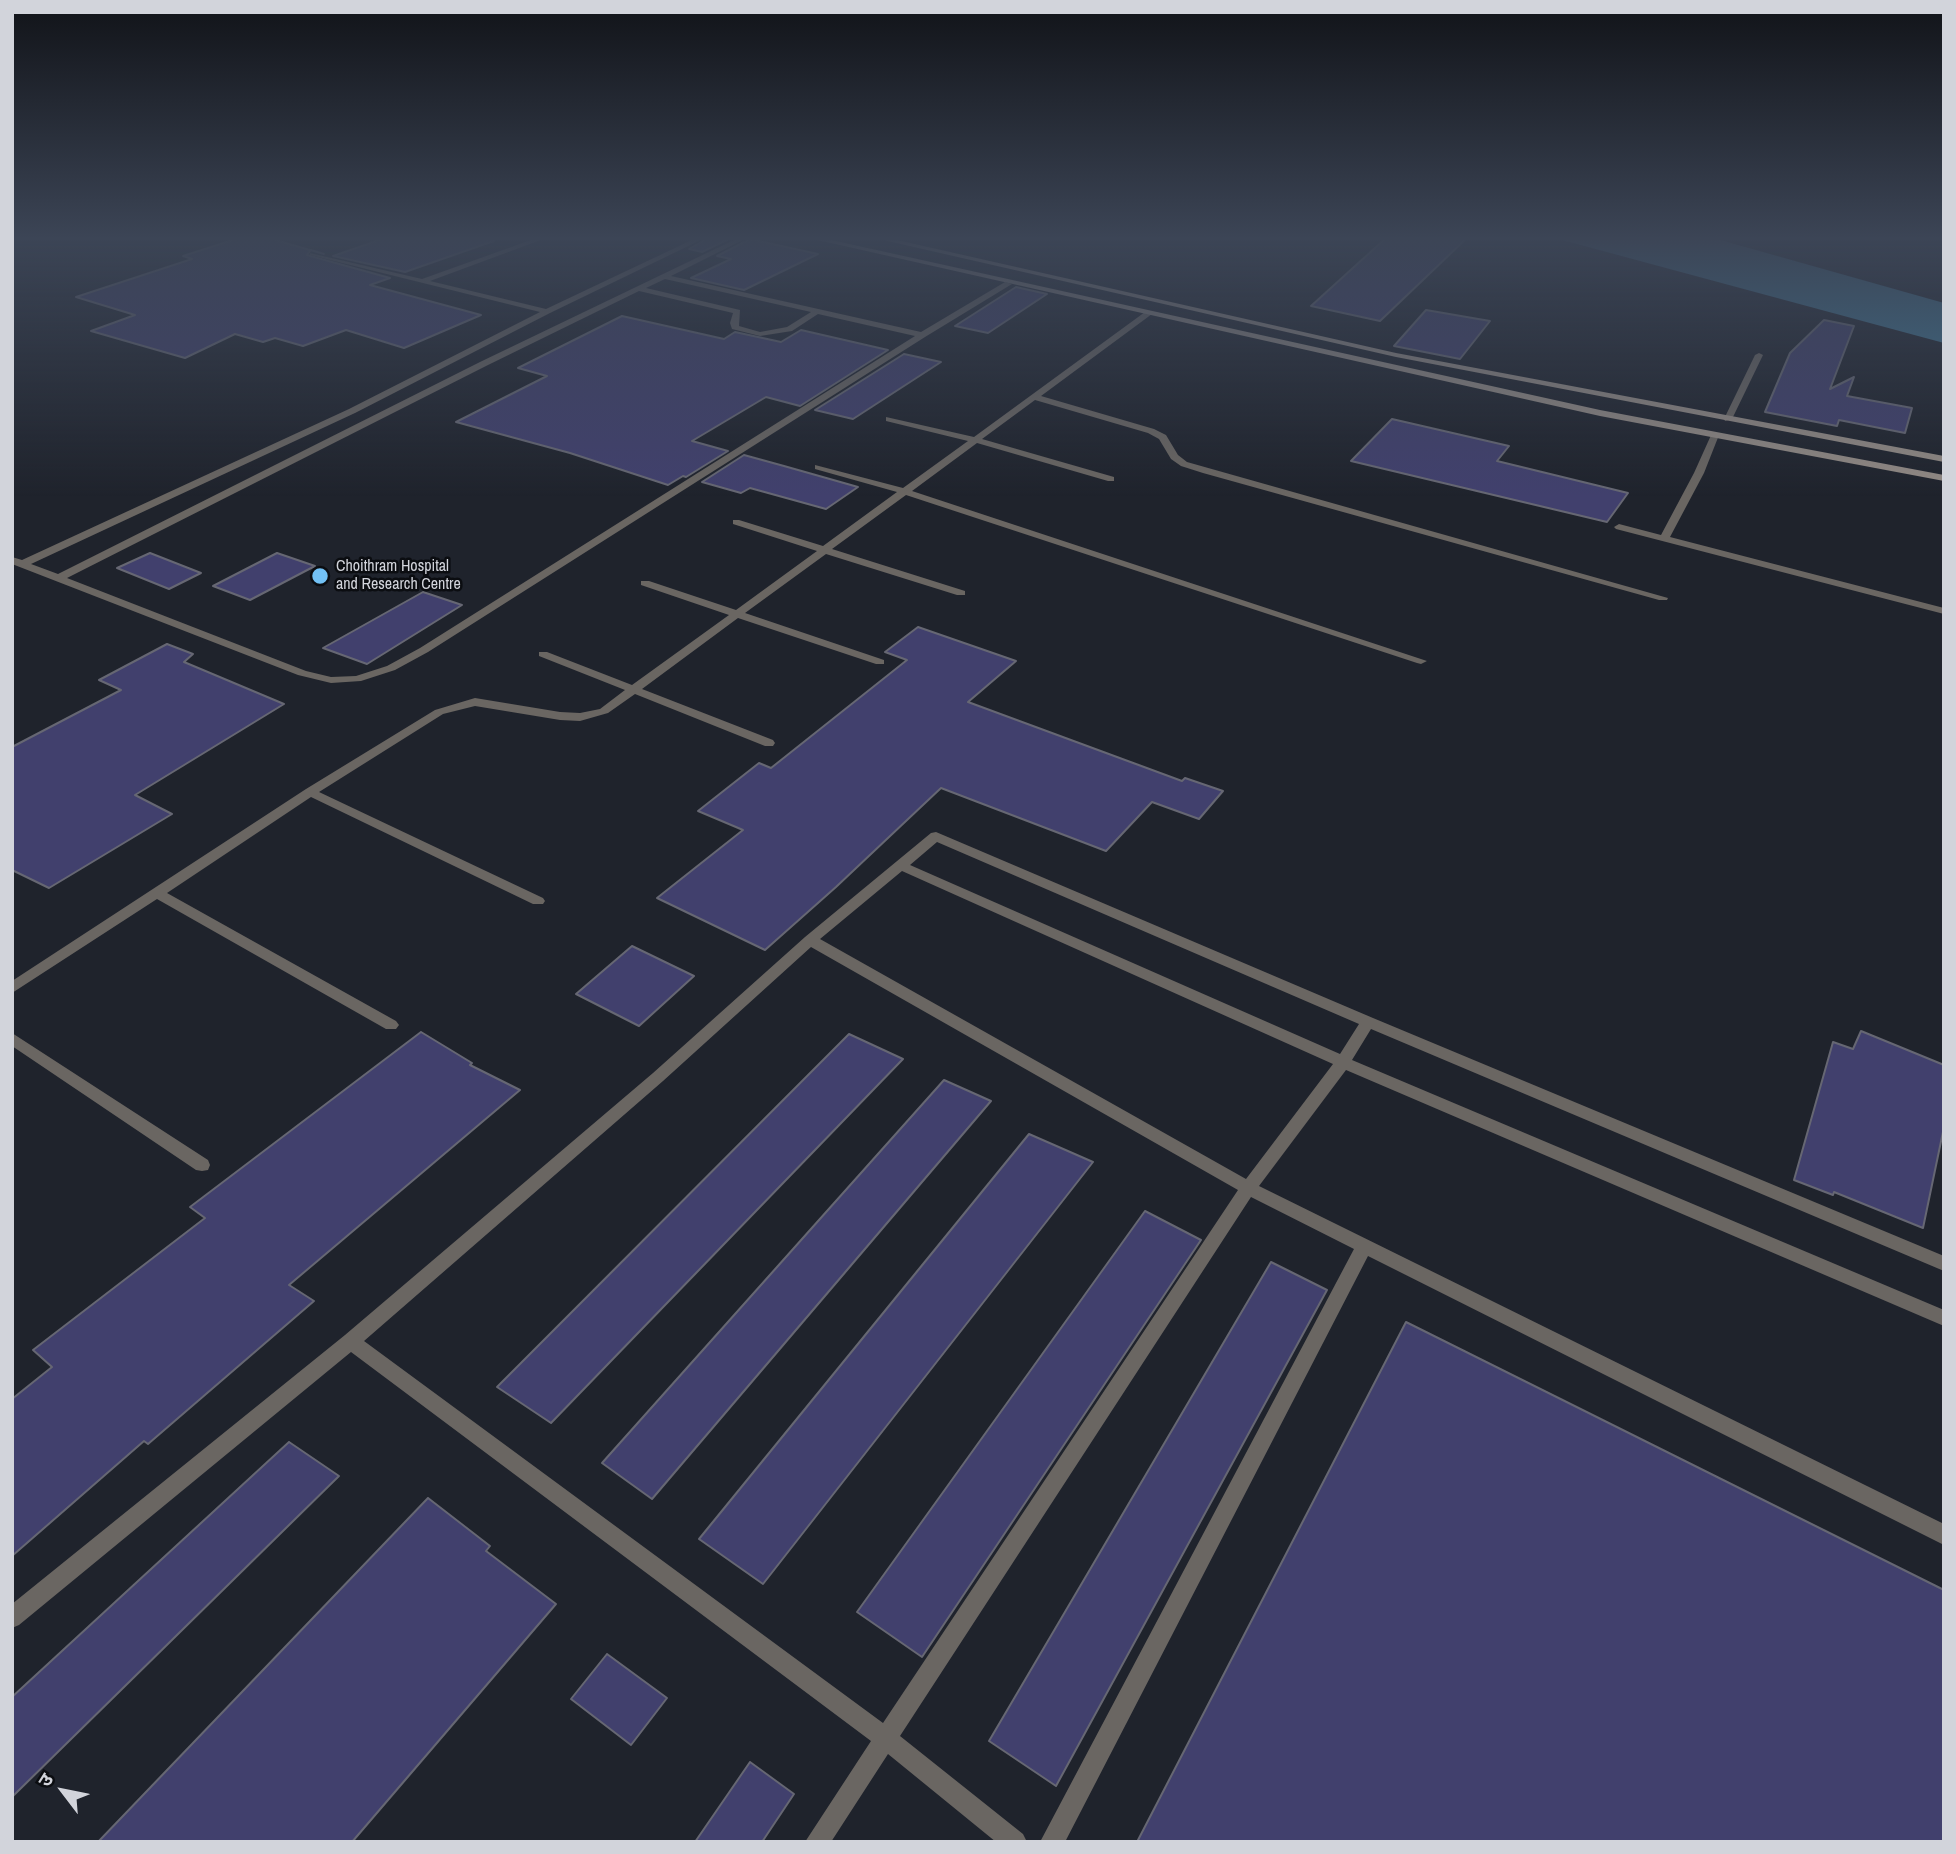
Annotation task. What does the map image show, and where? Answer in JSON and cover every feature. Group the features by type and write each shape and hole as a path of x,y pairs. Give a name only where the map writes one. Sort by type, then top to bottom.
{"main road":[{"path":"1191,324 1600,413 1944,478"},
{"path":"1256,324 1396,355 1944,460"}],"lane":[{"path":"18,562 352,411 522,324"},
{"path":"58,578 567,324"},
{"path":"734,324 735,327 766,334 789,329 798,324"},
{"path":"869,324 922,335"},
{"path":"18,562 302,673 331,680 357,679 391,668 424,650 941,324"},
{"path":"12,988 159,894 310,792 439,712 459,704 475,702 560,716 579,717 604,711 1135,324"},
{"path":"1728,419 1759,355"},
{"path":"454,357 483,364"},
{"path":"1034,397 1151,431 1163,437 1174,457 1184,464 1663,598"},
{"path":"889,419 975,440 1111,479"},
{"path":"1663,540 1699,473 1715,435"},
{"path":"818,467 903,491 1422,661"},
{"path":"736,522 961,593"},
{"path":"1619,527 1944,611"},
{"path":"645,583 880,662"},
{"path":"543,654 769,743"},
{"path":"310,792 538,901"},
{"path":"12,1618 351,1341 658,1077 810,940 936,836 1368,1022 1944,1264"},
{"path":"901,866 1343,1062 1944,1318"},
{"path":"159,894 391,1025"},
{"path":"810,940 1248,1188 1944,1535"},
{"path":"817,1842 1248,1188 1343,1062 1368,1022"},
{"path":"12,1038 202,1165"},
{"path":"1052,1842 1365,1246"},
{"path":"351,1341 885,1738 1015,1842"}],"water":[{"path":"1872,324 1944,324 1944,343"}],"building":[{"path":"112,324 461,324 404,348 346,330 303,346 275,338 263,342 235,334 185,358 91,331"},
{"path":"607,324 655,324 724,339 735,332 781,342 801,330 888,350 800,406 766,397 692,441 728,451 668,485 570,453 456,422 547,376 518,368"},
{"path":"959,324 1002,324 988,333 955,326"},
{"path":"1414,324 1488,324 1460,359 1394,346"},
{"path":"1820,324 1854,326 1830,389 1854,377 1847,396 1912,408 1905,433 1839,420 1837,426 1765,412 1790,353"},
{"path":"904,354 941,362 853,419 815,410"},
{"path":"1392,419 1509,446 1497,461 1628,493 1607,522 1351,461"},
{"path":"744,455 858,487 826,509 750,488 741,493 702,482"},
{"path":"150,553 201,573 169,589 117,568"},
{"path":"277,553 315,566 250,600 213,586"},
{"path":"423,592 462,605 367,664 323,648"},
{"path":"918,627 1016,661 968,702 1182,781 1185,778 1223,791 1199,819 1152,802 1106,851 941,788 765,950 657,898 743,830 698,811 759,763 771,768 907,660 885,652"},
{"path":"167,644 193,654 184,662 284,704 135,795 172,814 49,888 12,870 12,747 121,690 99,680"},
{"path":"632,946 694,976 639,1026 576,994"},
{"path":"1861,1031 1944,1065 1944,1127 1923,1228 1834,1192 1833,1195 1794,1180 1833,1042 1853,1049"},
{"path":"421,1032 472,1063 470,1065 520,1090 289,1285 314,1301 148,1444 144,1441 12,1556 12,1399 52,1367 33,1350 205,1218 190,1207"},
{"path":"849,1034 903,1059 551,1423 497,1387"},
{"path":"944,1080 991,1101 652,1499 602,1463"},
{"path":"1029,1134 1093,1162 763,1584 699,1539"},
{"path":"1145,1211 1201,1240 922,1657 857,1612"},
{"path":"1271,1262 1327,1290 1056,1786 989,1741"},
{"path":"1406,1322 1944,1590 1944,1842 1137,1842"},
{"path":"289,1442 339,1476 12,1797 12,1697"},
{"path":"428,1498 490,1546 486,1551 556,1604 352,1842 98,1842"},
{"path":"607,1654 667,1698 631,1745 571,1699"},
{"path":"750,1762 794,1794 762,1842 695,1842"}],"place":[{"name":"Choithram Hospital and Research Centre","path":"320,576"}]}
